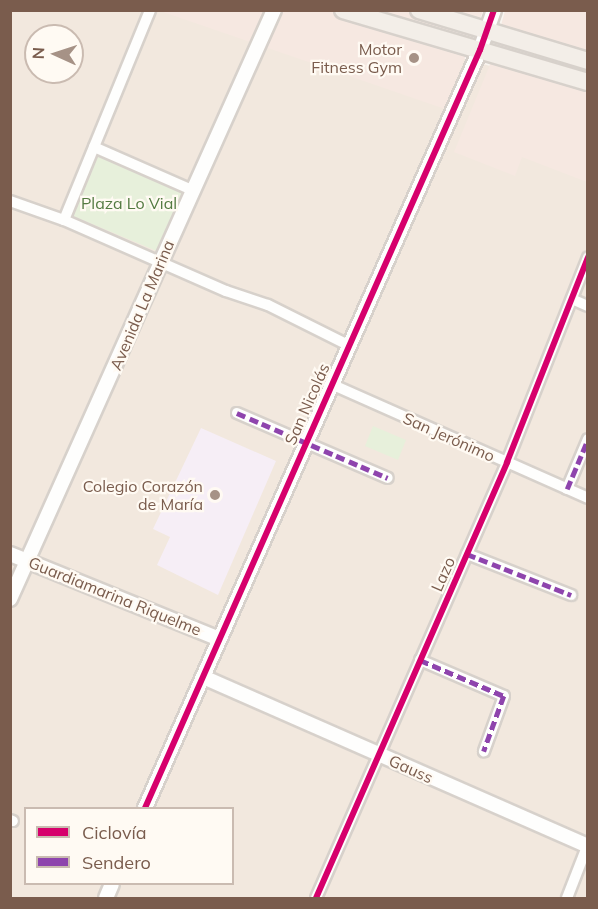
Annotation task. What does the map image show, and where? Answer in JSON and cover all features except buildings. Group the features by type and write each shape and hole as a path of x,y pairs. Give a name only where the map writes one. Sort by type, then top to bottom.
{"main road":[{"path":"344,10 588,82"},
{"path":"419,10 588,61"}],"street":[{"path":"64,220 150,10"},
{"name":"Avenida La Marina","path":"10,599 274,10"},
{"name":"San Nicolás","path":"145,807 330,384 480,50 494,10"},
{"path":"94,147 192,190"},
{"path":"10,201 64,220 235,295 313,324 348,345"},
{"name":"Lazo","path":"316,898 507,462 588,257"},
{"path":"572,299 588,306"},
{"name":"San Jerónimo","path":"330,384 588,498"},
{"path":"237,413 306,440 388,478"},
{"path":"567,489 588,439"},
{"name":"Guardiamarina Riquelme","path":"10,554 219,639"},
{"path":"467,554 571,595"},
{"path":"420,660 504,696 484,751"},
{"name":"Gauss","path":"203,677 587,845"},
{"path":"567,898 587,845"}],"shaded area":[{"path":"10,11 299,11 587,94 587,898 11,898"},
{"path":"160,11 483,11 445,109"},
{"path":"505,11 587,11 587,182 522,157 515,176 454,152 489,67"},
{"name":"Colegio Corazón de María","path":"201,428 276,461 218,595 157,565 170,537 153,529"}],"green space":[{"name":"Plaza Lo Vial","path":"99,154 185,191 159,252 73,216"},
{"path":"373,426 406,440 398,460 365,446"}],"marked path":[{"path":"237,413 388,478"},
{"path":"567,489 588,439"},
{"path":"467,554 571,595"},
{"path":"420,660 504,696 484,751"}],"cycle path":[{"path":"145,807 480,50 494,10"},
{"path":"316,898 507,462 588,257"}],"place":[{"name":"Motor Fitness Gym","path":"414,58"},
{"name":"Colegio Corazón de María","path":"215,495"}]}
